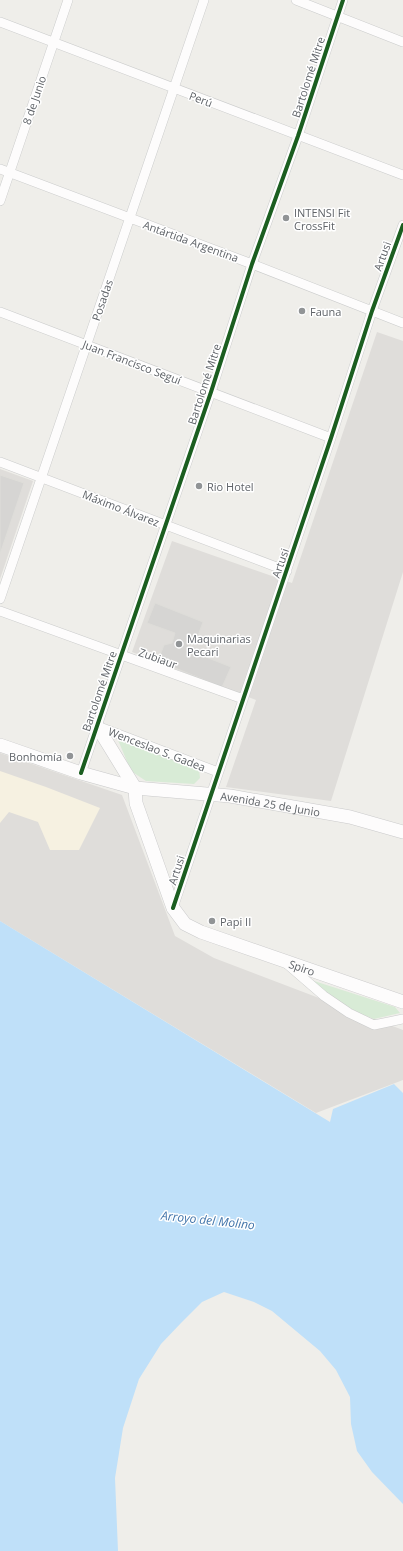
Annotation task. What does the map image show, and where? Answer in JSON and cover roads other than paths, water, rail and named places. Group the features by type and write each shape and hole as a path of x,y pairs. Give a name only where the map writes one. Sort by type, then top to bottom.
{"main road":[{"path":"97,726 135,788"},
{"name":"Avenida 25 de Junio","path":"0,745 81,773 135,788 211,794 350,817 403,832"},
{"name":"Spiro","path":"135,788 136,803 173,908 185,924 201,932 403,1002"}],"street":[{"name":"8 de Junio","path":"0,201 68,0"},
{"name":"Posadas","path":"0,599 204,0"},
{"path":"296,0 403,42"},
{"name":"Bartolomé Mitre","path":"81,773 211,392 252,264 298,136 343,0"},
{"name":"Perú","path":"0,22 403,176"},
{"name":"Antártida Argentina","path":"0,169 252,264 403,323"},
{"name":"Artusi","path":"173,908 332,438 372,311 403,224"},
{"name":"Juan Francisco Seguí","path":"0,312 332,438"},
{"name":"Máximo Álvarez","path":"0,462 287,571"},
{"name":"Zubiaur","path":"0,611 243,699"},
{"name":"Wenceslao S. Gadea","path":"97,726 218,772"},
{"path":"282,960 324,996 349,1013 374,1025 403,1019"}],"water":[{"name":"Arroyo del Molino","path":"0,921 330,1122 333,1109 394,1084 403,1093 403,1504 372,1472 357,1451 351,1424 350,1397 336,1370 320,1351 272,1311 254,1302 224,1292 202,1302 181,1323 161,1344 139,1379 123,1428 115,1478 118,1551 0,1551"}],"place":[{"name":"INTENSI Fit CrossFit","path":"286,218"},
{"name":"Fauna","path":"302,311"},
{"name":"Rio Hotel","path":"199,486"},
{"name":"Maquinarias Pecari","path":"179,644"},
{"name":"Bonhomía","path":"70,756"},
{"name":"Papi II","path":"212,921"}]}
